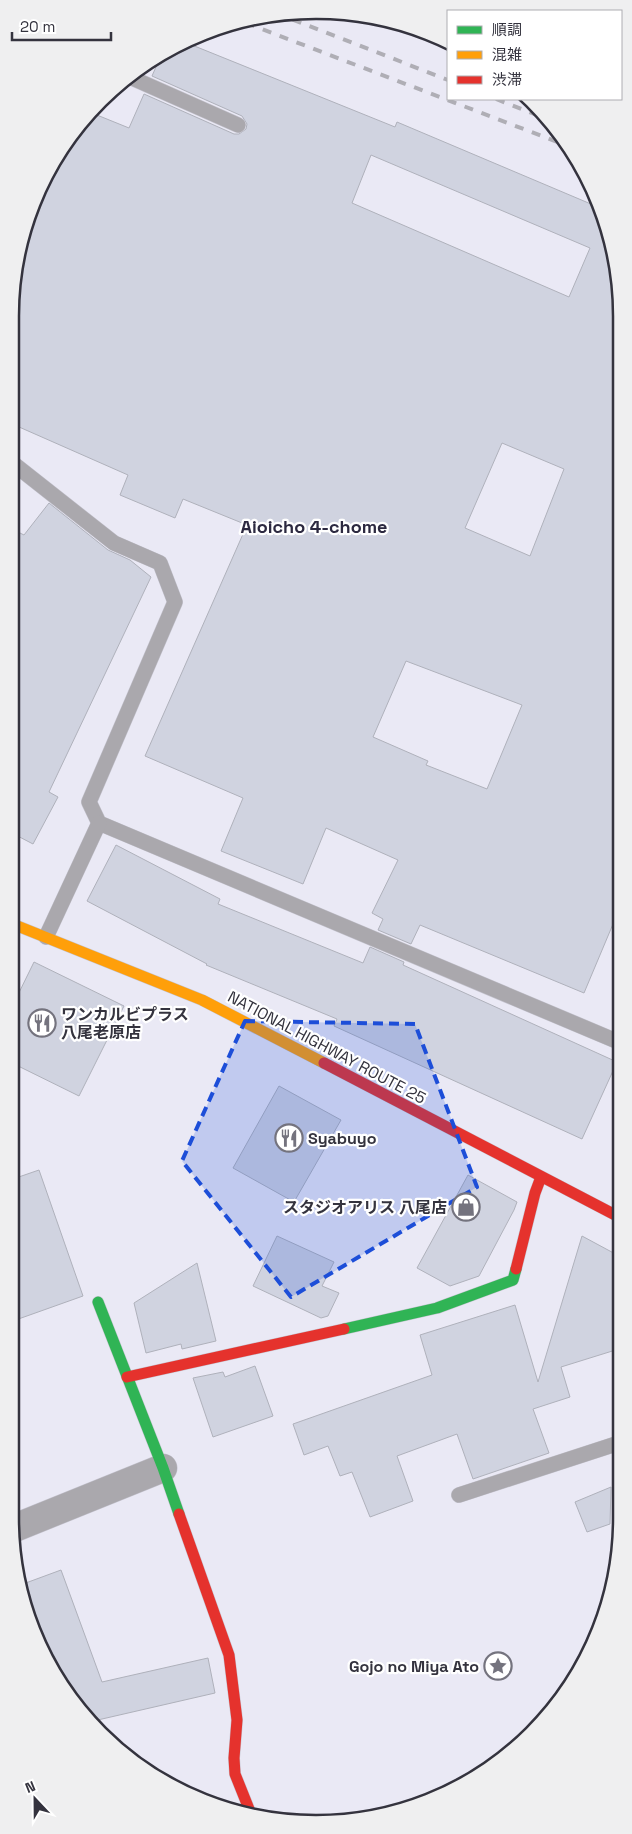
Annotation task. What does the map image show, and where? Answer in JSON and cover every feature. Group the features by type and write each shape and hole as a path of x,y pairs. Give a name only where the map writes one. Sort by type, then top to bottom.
{"main road":[{"name":"NATIONAL HIGHWAY ROUTE 25","path":"19,926 202,1000 613,1214"},
{"path":"127,1377 437,1308 513,1280 535,1193 541,1177"},
{"path":"98,1302 163,1468 229,1655 237,1720 234,1758 235,1774 247,1807"}],"street":[{"path":"19,1526 163,1468"}],"lane":[{"path":"136,80 238,126"},
{"path":"19,467 114,543 160,563 175,602 89,802 99,823 613,1040"},
{"path":"46,937 99,823"},
{"path":"459,1495 613,1445"}],"highlighted area":[{"path":"245,1021 415,1024 477,1187 291,1297 182,1161"}],"building":[{"path":"193,45 395,127 397,122 592,204 608,258 613,297 613,924 584,993 420,925 411,944 378,930 383,919 372,913 398,860 326,828 303,884 221,851 243,798 145,756 247,525 183,499 175,518 120,495 128,475 19,427 19,297 24,258 41,202 69,151 97,115 129,128 144,94 234,134 239,134 246,129 247,124 242,116 152,76 157,65","holes":["371,155 590,248 569,297 352,203","502,443 564,469 530,556 465,528","406,661 522,705 487,789 426,765 428,761 373,737"]},
{"path":"49,503 108,550 130,560 151,577 49,792 58,797 33,844 19,837 19,532 24,535"},
{"path":"116,845 220,899 218,904 363,963 370,947 404,962 403,965 613,1060 613,1071 582,1139 334,1026 337,1019 206,965 87,901"},
{"path":"34,962 124,1006 79,1096 19,1066 19,993"},
{"path":"279,1086 341,1120 294,1202 233,1168"},
{"path":"39,1170 83,1296 19,1319 19,1177"},
{"path":"468,1175 517,1202 479,1276 450,1286 417,1268"},
{"path":"277,1236 334,1262 322,1286 339,1293 328,1316 321,1318 253,1286"},
{"path":"582,1236 613,1253 613,1351 561,1367 570,1397 533,1409 549,1453 473,1479 457,1434 397,1456 413,1501 370,1517 352,1472 340,1476 328,1446 304,1455 293,1424 432,1375 420,1335 515,1305 538,1382"},
{"path":"197,1263 216,1341 182,1349 181,1344 146,1353 134,1303"},
{"path":"255,1366 273,1416 213,1437 193,1378 223,1372 225,1377"},
{"path":"611,1487 610,1524 587,1532 575,1502"},
{"path":"61,1570 102,1682 208,1658 215,1693 98,1720 80,1699 49,1649 41,1632 26,1583"}],"railway":[{"path":"293,19 447,80"},
{"path":"252,25 447,100"},
{"path":"448,100 557,142"},
{"path":"499,100 533,113"}],"traffic: fast":[{"path":"344,1329 437,1308 513,1280 516,1269"},
{"path":"98,1302 179,1514"}],"traffic: slow":[{"path":"19,927 202,1000 324,1063"}],"traffic: jam":[{"path":"324,1063 613,1214"},
{"path":"516,1269 535,1193 541,1177"},
{"path":"127,1377 344,1329"},
{"path":"179,1514 229,1655 237,1720 234,1758 235,1774 248,1807"}],"place":[{"name":"ワンカルビプラス 八尾老原店","path":"42,1023"},
{"name":"Syabuyo","path":"289,1138"},
{"name":"スタジオアリス 八尾店","path":"466,1207"},
{"name":"Gojo no Miya Ato","path":"498,1666"}],"district":[{"name":"Aioicho 4-chome","path":"314,527"}]}
